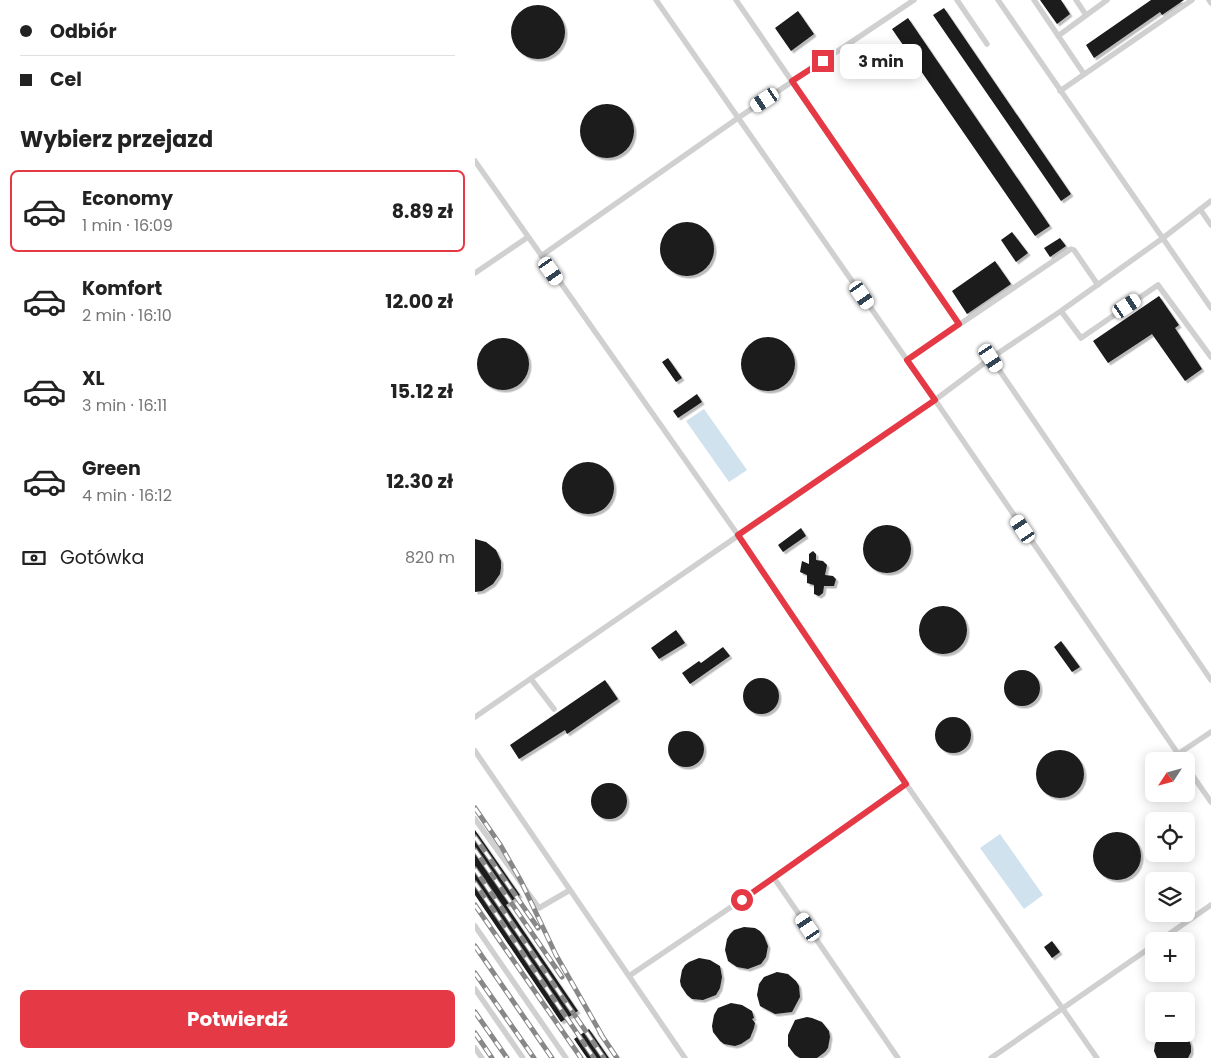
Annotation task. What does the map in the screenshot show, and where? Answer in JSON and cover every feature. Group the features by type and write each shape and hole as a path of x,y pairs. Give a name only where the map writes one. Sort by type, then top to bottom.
{"lane":[{"path":"656,0 935,400 1177,752"},
{"path":"736,0 959,324"},
{"path":"541,256 738,118 914,0"},
{"path":"957,0 987,44"},
{"path":"998,0 1211,308"},
{"path":"1034,0 1084,74"},
{"path":"1076,0 1086,15"},
{"path":"1058,36 1107,0"},
{"path":"1061,91 1192,0"},
{"path":"475,161 738,535 906,784 1097,1058"},
{"path":"475,717 935,400 991,358 1098,285 1211,201"},
{"path":"1200,209 1211,226"},
{"path":"475,273 528,237"},
{"path":"907,360 1071,249 1074,250 1098,285"},
{"path":"1061,311 1081,338 1157,285 1211,357"},
{"path":"991,358 1211,680"},
{"path":"531,679 554,709"},
{"path":"1181,752 1211,732"},
{"path":"475,751 685,1058"},
{"path":"1195,779 1211,802"},
{"path":"629,976 774,878 906,784"},
{"path":"475,819 539,908 570,890"},
{"path":"774,878 898,1058"},
{"path":"1172,932 1211,906"},
{"path":"475,926 566,1058"},
{"path":"991,1058 1145,951"},
{"path":"475,988 523,1058"},
{"path":"475,1048 482,1058"}],"water":[{"path":"704,409 747,470 729,482 686,421"},
{"path":"1000,834 1043,895 1024,909 980,848"}],"building":[{"path":"1040,0 1061,0 1070,14 1057,24"},
{"path":"1151,0 1184,0 1162,15 1160,12 1094,58 1086,45"},
{"path":"538,5 548,7 557,13 563,22 565,32 563,42 557,51 548,57 538,59 528,57 519,51 513,42 511,32 513,22 519,13 528,7"},
{"path":"944,8 1071,194 1061,201 933,15"},
{"path":"798,11 814,34 791,51 775,28"},
{"path":"908,18 1050,226 1035,236 892,29"},
{"path":"607,104 617,106 626,112 632,121 634,131 632,141 626,150 617,156 607,158 597,156 588,150 582,141 580,131 582,121 588,112 597,106"},
{"path":"687,222 697,224 706,230 712,239 714,249 712,259 706,268 697,274 687,276 677,274 668,268 662,259 660,249 662,239 668,230 677,224"},
{"path":"1012,232 1028,253 1016,262 1001,240"},
{"path":"1060,238 1066,246 1050,257 1044,248"},
{"path":"995,261 1011,284 967,314 952,291"},
{"path":"1159,296 1179,325 1175,328 1202,369 1185,381 1152,334 1108,363 1093,341"},
{"path":"768,337 778,339 787,345 793,354 795,364 793,374 787,383 778,389 768,391 758,389 749,383 743,374 741,364 743,354 749,345 758,339"},
{"path":"498,338 508,338 518,342 525,349 529,364 525,379 518,386 508,390 498,390 488,386 481,379 477,369 477,359 481,349 488,342"},
{"path":"668,358 682,378 676,382 662,362"},
{"path":"697,394 702,402 678,418 673,411"},
{"path":"583,462 593,462 607,469 614,483 614,493 607,507 593,514 583,514 573,510 566,503 562,493 562,483 566,473 573,466"},
{"path":"887,525 896,527 904,532 909,540 911,549 909,558 904,566 896,571 887,573 878,571 870,566 865,558 863,549 865,540 870,532 878,527"},
{"path":"801,528 806,536 783,552 778,545"},
{"path":"475,539 486,542 496,550 501,561 501,568 500,574 493,584 482,591 475,592"},
{"path":"813,551 816,554 816,560 823,561 827,565 825,575 833,576 836,579 834,586 824,586 823,593 819,596 814,594 814,585 807,583 807,575 800,572 802,561 809,564 809,554"},
{"path":"943,606 952,608 960,613 965,621 967,630 965,639 960,647 952,652 943,654 934,652 926,647 921,639 919,630 921,621 926,613 934,608"},
{"path":"676,630 685,643 659,659 651,648"},
{"path":"1061,641 1080,667 1072,672 1054,647"},
{"path":"723,647 730,656 690,684 682,673 699,661 701,663"},
{"path":"1022,670 1034,676 1040,688 1034,700 1022,706 1010,700 1004,688 1010,676"},
{"path":"761,678 774,683 779,696 774,709 761,714 748,709 743,696 748,683"},
{"path":"605,680 618,699 567,734 565,730 519,759 510,745"},
{"path":"953,717 966,722 971,735 966,748 953,753 940,748 935,735 940,722"},
{"path":"686,731 699,736 704,749 699,762 686,767 673,762 668,749 673,736"},
{"path":"1060,750 1069,752 1077,757 1082,765 1084,774 1082,783 1077,791 1069,796 1060,798 1051,796 1043,791 1038,783 1036,774 1038,765 1043,757 1051,752"},
{"path":"609,783 622,788 627,801 622,814 609,819 596,814 591,801 596,788"},
{"path":"475,830 520,895 506,905 578,1011 561,1022 475,895"},
{"path":"1117,832 1126,834 1134,839 1139,847 1141,856 1139,865 1134,873 1126,878 1117,880 1108,878 1100,873 1095,865 1093,856 1095,847 1100,839 1108,834"},
{"path":"744,927 755,928 760,931 768,946 766,957 761,964 748,969 737,967 728,961 725,950 730,934 734,930"},
{"path":"1052,941 1060,952 1052,958 1044,947"},
{"path":"699,958 710,960 720,966 722,977 720,988 716,995 703,1000 692,999 687,995 680,981 685,965"},
{"path":"777,972 788,974 799,986 800,997 792,1012 775,1014 760,1006 757,995 759,984 764,977"},
{"path":"731,1003 742,1005 752,1011 754,1018 752,1019 755,1023 750,1038 735,1046 724,1044 720,1041 713,1032 712,1026 714,1015 718,1008"},
{"path":"807,1017 822,1022 829,1031 828,1048 817,1058 800,1058 788,1046 788,1035 795,1020"},
{"path":"589,1029 609,1058 587,1058 574,1039"},
{"path":"1156,1042 1190,1042 1191,1052 1188,1058 1157,1058 1154,1051"}],"railway":[{"path":"475,808 501,846 521,881 556,955 604,1039"},
{"path":"475,837 538,928"},
{"path":"475,850 562,977"},
{"path":"475,869 604,1058"},
{"path":"475,883 594,1058"},
{"path":"475,905 581,1058"},
{"path":"475,946 552,1058"},
{"path":"475,973 534,1058"},
{"path":"475,1012 507,1058"},
{"path":"475,1033 492,1058"},
{"path":"600,1033 617,1058"}],"route":[{"path":"742,900 906,784 738,535 935,400 907,360 959,324 792,81 823,61"}]}
